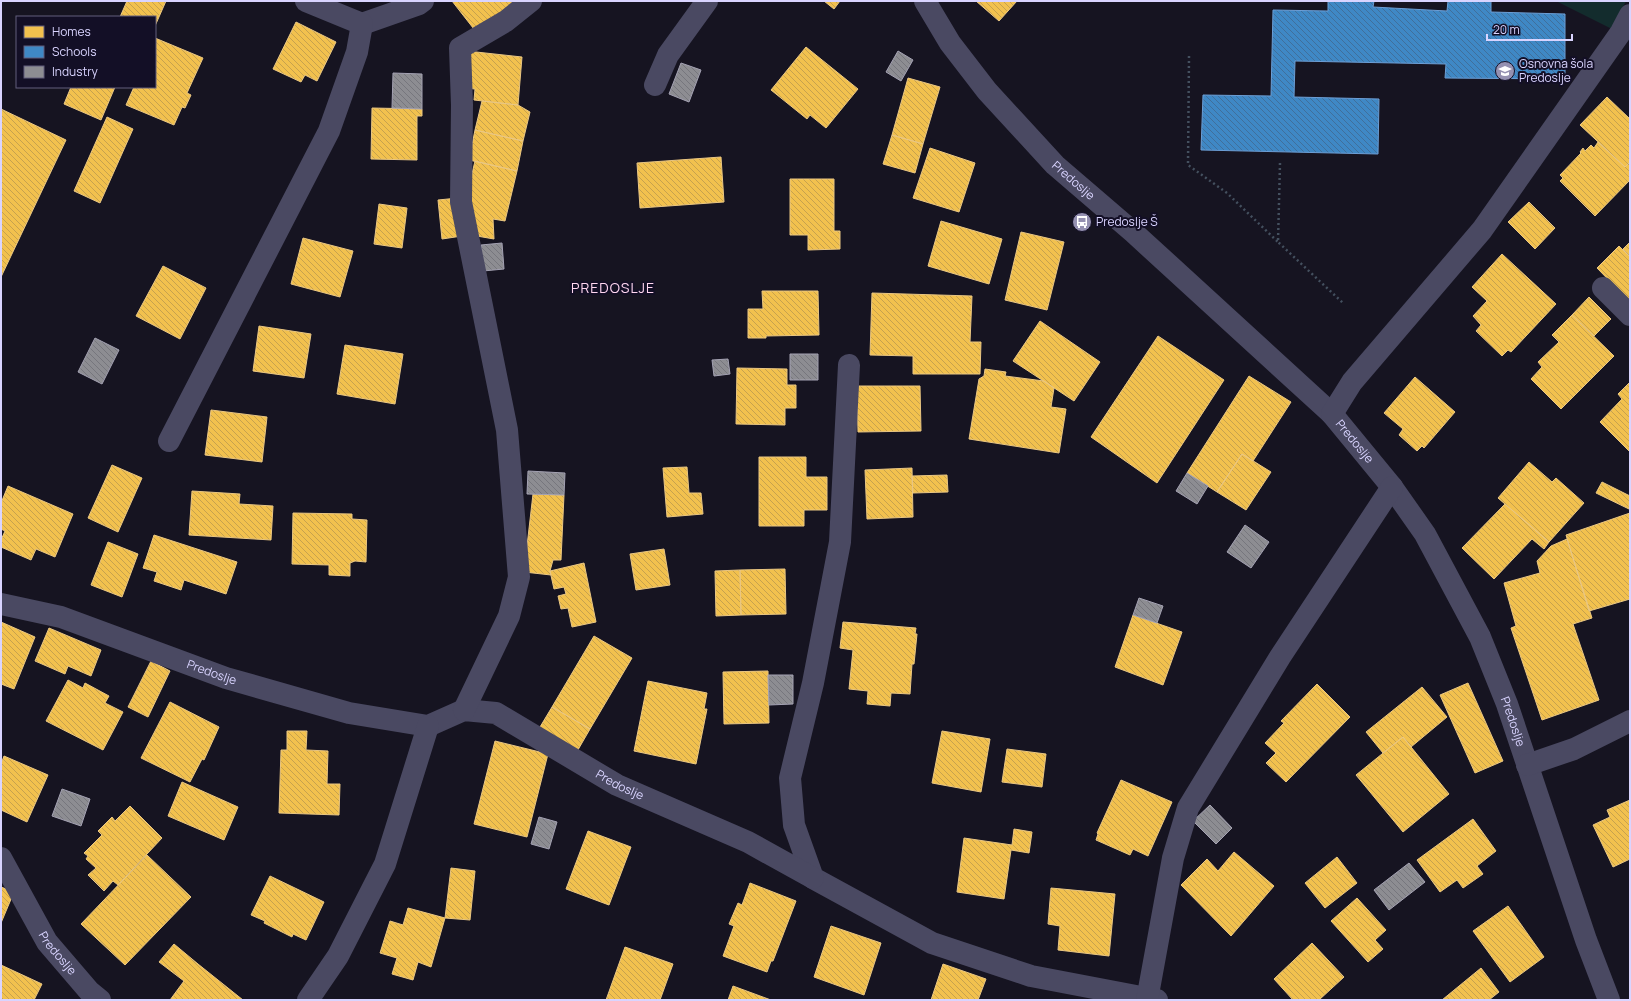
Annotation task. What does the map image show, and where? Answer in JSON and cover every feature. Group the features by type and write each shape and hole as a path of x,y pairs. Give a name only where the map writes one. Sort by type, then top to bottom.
{"street":[{"path":"306,1 362,24 419,4 423,1"},
{"path":"308,1000 338,956 385,864 428,726 464,710 509,616 520,577 507,430 462,202 462,105 460,48 506,21 531,1"},
{"path":"654,85 668,55 707,1"},
{"name":"Predoslje","path":"925,1 950,43 983,85 1055,165 1133,232 1332,414 1392,487 1425,534 1480,637 1507,704 1586,940 1609,1000"},
{"path":"169,441 329,131 357,52 362,24"},
{"path":"1332,414 1352,382 1482,230 1627,30"},
{"path":"1603,288 1630,314"},
{"path":"813,878 794,825 790,778 813,683 840,542 849,365"},
{"path":"1150,999 1173,858 1188,808 1280,657 1392,487"},
{"name":"Predoslje","path":"1,604 61,617 226,678 349,712 428,726"},
{"name":"Predoslje","path":"464,710 496,714 617,785 748,842 932,943 1031,976 1150,999"},
{"path":"1527,765 1574,749 1630,722"},
{"name":"Predoslje","path":"1,858 47,942 89,991 100,1000"}],"path":[{"path":"1189,56 1188,165 1227,193 1343,303"},
{"path":"1278,242 1280,163"}],"green space":[{"path":"1556,1 1626,1 1612,29"}],"building: Homes":[{"path":"127,1 166,1 156,24 156,16 120,16"},
{"path":"452,1 519,1 477,33"},
{"path":"824,1 840,1 834,9"},
{"path":"976,1 1017,1 999,21"},
{"path":"296,22 336,42 317,81 305,75 301,82 273,69"},
{"path":"156,38 203,58 187,93 191,95 185,108 182,107 174,125 126,105 134,88 156,88"},
{"path":"806,47 858,89 826,128 810,115 807,119 771,90"},
{"path":"467,51 522,57 518,105 474,100 475,89 464,88"},
{"path":"908,78 940,87 923,144 892,135"},
{"path":"71,88 115,88 101,120 64,104"},
{"path":"1607,97 1630,119 1630,162 1625,167 1580,125"},
{"path":"482,101 518,105 530,112 523,141 475,130"},
{"path":"372,108 422,109 422,116 417,116 417,160 371,159"},
{"path":"1,109 66,140 1,277"},
{"path":"107,117 133,129 100,203 74,191"},
{"path":"475,130 523,141 517,171 469,160"},
{"path":"892,135 923,144 915,173 883,164"},
{"path":"1598,142 1625,167 1630,162 1630,180 1595,216 1560,181 1563,178 1560,175 1581,153 1580,152 1583,148 1585,151 1591,145 1594,148"},
{"path":"930,148 975,163 959,212 913,198"},
{"path":"721,157 724,202 640,208 637,163"},
{"path":"475,161 517,171 505,221 493,219 494,239 471,235 465,203"},
{"path":"790,179 834,179 834,231 840,231 840,249 808,250 808,235 790,235"},
{"path":"458,198 462,236 442,239 438,200"},
{"path":"1529,202 1555,228 1535,249 1508,222"},
{"path":"379,204 407,208 402,248 374,244"},
{"path":"941,221 1002,239 989,284 928,266"},
{"path":"1021,232 1064,242 1047,310 1005,300"},
{"path":"303,238 353,251 340,297 291,284"},
{"path":"1630,242 1630,257 1623,249"},
{"path":"1619,246 1630,257 1630,302 1597,268"},
{"path":"1502,254 1556,304 1511,352 1508,350 1502,356 1476,331 1481,325 1473,316 1487,301 1472,287"},
{"path":"163,266 206,288 180,339 136,316"},
{"path":"762,291 818,291 819,335 766,336 766,338 748,338 748,309 763,309"},
{"path":"872,293 972,296 970,342 981,342 980,374 913,374 913,356 870,355"},
{"path":"1589,297 1611,319 1594,336 1572,315"},
{"path":"1572,315 1614,356 1561,409 1531,379 1542,367 1538,362 1559,342 1552,335"},
{"path":"1040,321 1100,362 1074,401 1013,361"},
{"path":"259,326 311,334 304,378 253,371"},
{"path":"1158,336 1224,380 1157,483 1091,437"},
{"path":"345,345 403,354 395,404 337,394"},
{"path":"737,368 787,369 787,385 796,385 796,408 785,408 785,425 736,424"},
{"path":"985,369 1006,372 1005,376 1044,381 1054,388 1051,407 1066,409 1059,453 969,439 979,379 984,376"},
{"path":"1249,376 1291,402 1253,461 1242,454 1217,492 1187,473"},
{"path":"1415,377 1455,412 1424,448 1422,446 1417,451 1399,435 1403,429 1384,413"},
{"path":"1630,382 1630,452 1600,422 1622,399 1618,394"},
{"path":"857,386 920,386 921,431 858,432"},
{"path":"211,410 267,417 262,462 205,455"},
{"path":"1242,454 1271,472 1246,510 1217,492"},
{"path":"759,457 806,457 806,477 827,477 827,510 804,510 804,526 759,526"},
{"path":"1529,462 1552,482 1556,478 1584,503 1549,542 1498,498"},
{"path":"112,465 142,478 118,532 88,518"},
{"path":"687,467 689,493 701,493 703,514 667,517 663,468"},
{"path":"912,468 913,517 867,519 865,470"},
{"path":"947,475 948,492 913,493 912,476"},
{"path":"1602,482 1630,496 1629,509 1596,493"},
{"path":"8,486 73,514 55,557 36,549 31,560 1,547 1,540 5,531 1,529 1,503"},
{"path":"192,491 240,494 239,504 273,506 271,540 189,535"},
{"path":"533,494 564,495 561,560 553,560 550,571 551,575 524,572"},
{"path":"1505,504 1549,542 1544,549 1532,539 1494,579 1462,548"},
{"path":"293,513 352,514 352,519 367,520 366,562 355,561 350,563 350,576 329,575 329,565 292,564"},
{"path":"1630,513 1630,599 1589,611 1566,535"},
{"path":"154,535 237,562 226,594 184,580 181,590 154,581 157,572 143,568"},
{"path":"1567,539 1592,618 1573,624 1599,700 1542,720 1511,628 1516,626 1504,583 1540,573 1537,561 1551,546"},
{"path":"108,542 138,554 122,597 91,585"},
{"path":"664,549 670,585 636,590 630,554"},
{"path":"584,563 596,622 572,627 568,608 561,609 558,596 566,594 564,587 554,589 550,571"},
{"path":"785,569 786,614 741,615 740,570"},
{"path":"740,570 741,615 716,616 715,571"},
{"path":"1133,615 1182,632 1163,685 1115,667"},
{"path":"1,622 35,637 14,689 1,684"},
{"path":"843,622 916,628 915,634 917,634 914,664 912,664 910,694 891,693 890,706 867,704 868,691 849,689 853,650 840,648"},
{"path":"49,628 101,650 91,676 68,666 65,674 35,661"},
{"path":"594,636 632,658 590,729 552,707"},
{"path":"151,661 170,671 148,717 128,707"},
{"path":"768,671 769,723 724,724 723,672"},
{"path":"68,680 83,688 85,683 109,696 105,703 123,712 103,750 46,721"},
{"path":"648,681 707,693 704,709 707,709 696,764 634,751"},
{"path":"1468,683 1503,761 1475,773 1440,695"},
{"path":"1317,684 1350,717 1286,782 1266,763 1276,753 1265,743 1284,723 1281,721"},
{"path":"1422,687 1447,717 1411,747 1403,737 1383,753 1366,732"},
{"path":"170,702 219,727 204,760 202,759 190,782 141,758"},
{"path":"552,707 590,729 575,755 537,732"},
{"path":"287,731 307,731 306,750 328,751 327,784 340,784 339,815 279,813 281,750 287,750"},
{"path":"942,731 990,739 981,792 932,783"},
{"path":"1403,737 1449,794 1403,832 1356,775"},
{"path":"495,741 548,754 527,837 474,824"},
{"path":"1007,749 1046,754 1042,787 1002,782"},
{"path":"4,756 48,775 27,822 1,810 1,764"},
{"path":"1121,780 1172,802 1148,856 1133,849 1130,855 1096,840 1097,833"},
{"path":"182,782 238,807 224,840 168,816"},
{"path":"1630,800 1630,859 1613,867 1593,825 1610,817 1607,810"},
{"path":"130,806 162,838 118,885 113,881 104,891 88,875 96,868 86,859 88,856 84,853 102,835 98,831 112,817 115,821"},
{"path":"1473,819 1496,851 1477,866 1483,874 1463,888 1457,880 1440,892 1417,860"},
{"path":"1014,829 1032,832 1029,853 1011,850 1004,899 957,892 964,838 1012,845"},
{"path":"588,831 631,847 609,905 566,889"},
{"path":"1234,852 1274,886 1231,936 1181,885 1207,859 1218,871"},
{"path":"147,855 191,897 125,965 81,924"},
{"path":"1337,857 1357,883 1325,908 1305,883"},
{"path":"451,868 475,871 470,920 445,918"},
{"path":"270,876 324,902 306,940 293,934 292,937 264,923 265,921 251,915"},
{"path":"750,883 796,901 773,961 771,961 767,972 723,956 734,926 729,924 738,903 742,905"},
{"path":"1,887 14,892 1,923"},
{"path":"1051,888 1115,894 1109,956 1058,950 1060,926 1048,924"},
{"path":"1357,898 1386,930 1375,940 1383,949 1368,962 1331,921"},
{"path":"1508,906 1544,957 1510,982 1473,931"},
{"path":"408,908 445,918 431,967 418,962 413,980 392,974 397,958 380,953 390,921 403,925"},
{"path":"831,926 881,943 864,995 814,977"},
{"path":"1312,943 1344,977 1319,1000 1293,1000 1274,979"},
{"path":"174,944 243,1000 170,1000 184,981 159,962"},
{"path":"625,947 673,964 660,1000 606,1000"},
{"path":"943,964 986,979 978,1000 931,1000"},
{"path":"1,965 42,984 34,1000 1,1000"},
{"path":"1481,968 1499,992 1489,1000 1442,1000"},
{"path":"733,986 771,1000 728,1000"}],"building: Schools":[{"name":"Osnovna šola Predoslje","path":"1328,1 1374,1 1373,7 1447,11 1448,1 1491,1 1491,12 1565,14 1565,79 1445,78 1446,64 1295,61 1294,97 1379,99 1378,154 1201,150 1203,95 1271,96 1273,10 1328,11"}],"building: Industry":[{"path":"898,51 913,60 901,81 886,72"},
{"path":"681,63 701,70 689,102 669,94"},
{"path":"393,73 422,74 422,109 392,108"},
{"path":"502,243 504,269 483,271 481,245"},
{"path":"95,338 119,350 102,384 78,372"},
{"path":"790,354 818,354 818,380 790,380"},
{"path":"728,359 730,374 714,376 712,360"},
{"path":"528,471 565,473 564,495 527,494"},
{"path":"1187,473 1208,486 1197,504 1176,491"},
{"path":"1245,525 1269,542 1251,568 1227,552"},
{"path":"1139,598 1163,606 1157,623 1133,615"},
{"path":"768,675 793,675 793,704 769,705"},
{"path":"62,789 90,799 81,826 52,816"},
{"path":"1210,805 1232,828 1216,844 1193,821"},
{"path":"539,817 557,822 549,849 531,844"},
{"path":"1409,863 1425,882 1389,910 1374,890"}],"place":[{"name":"Osnovna šola Predoslje","path":"1505,71"},
{"name":"Predoslje Š","path":"1082,222"}],"district":[{"name":"PREDOSLJE","path":"613,288"}]}
